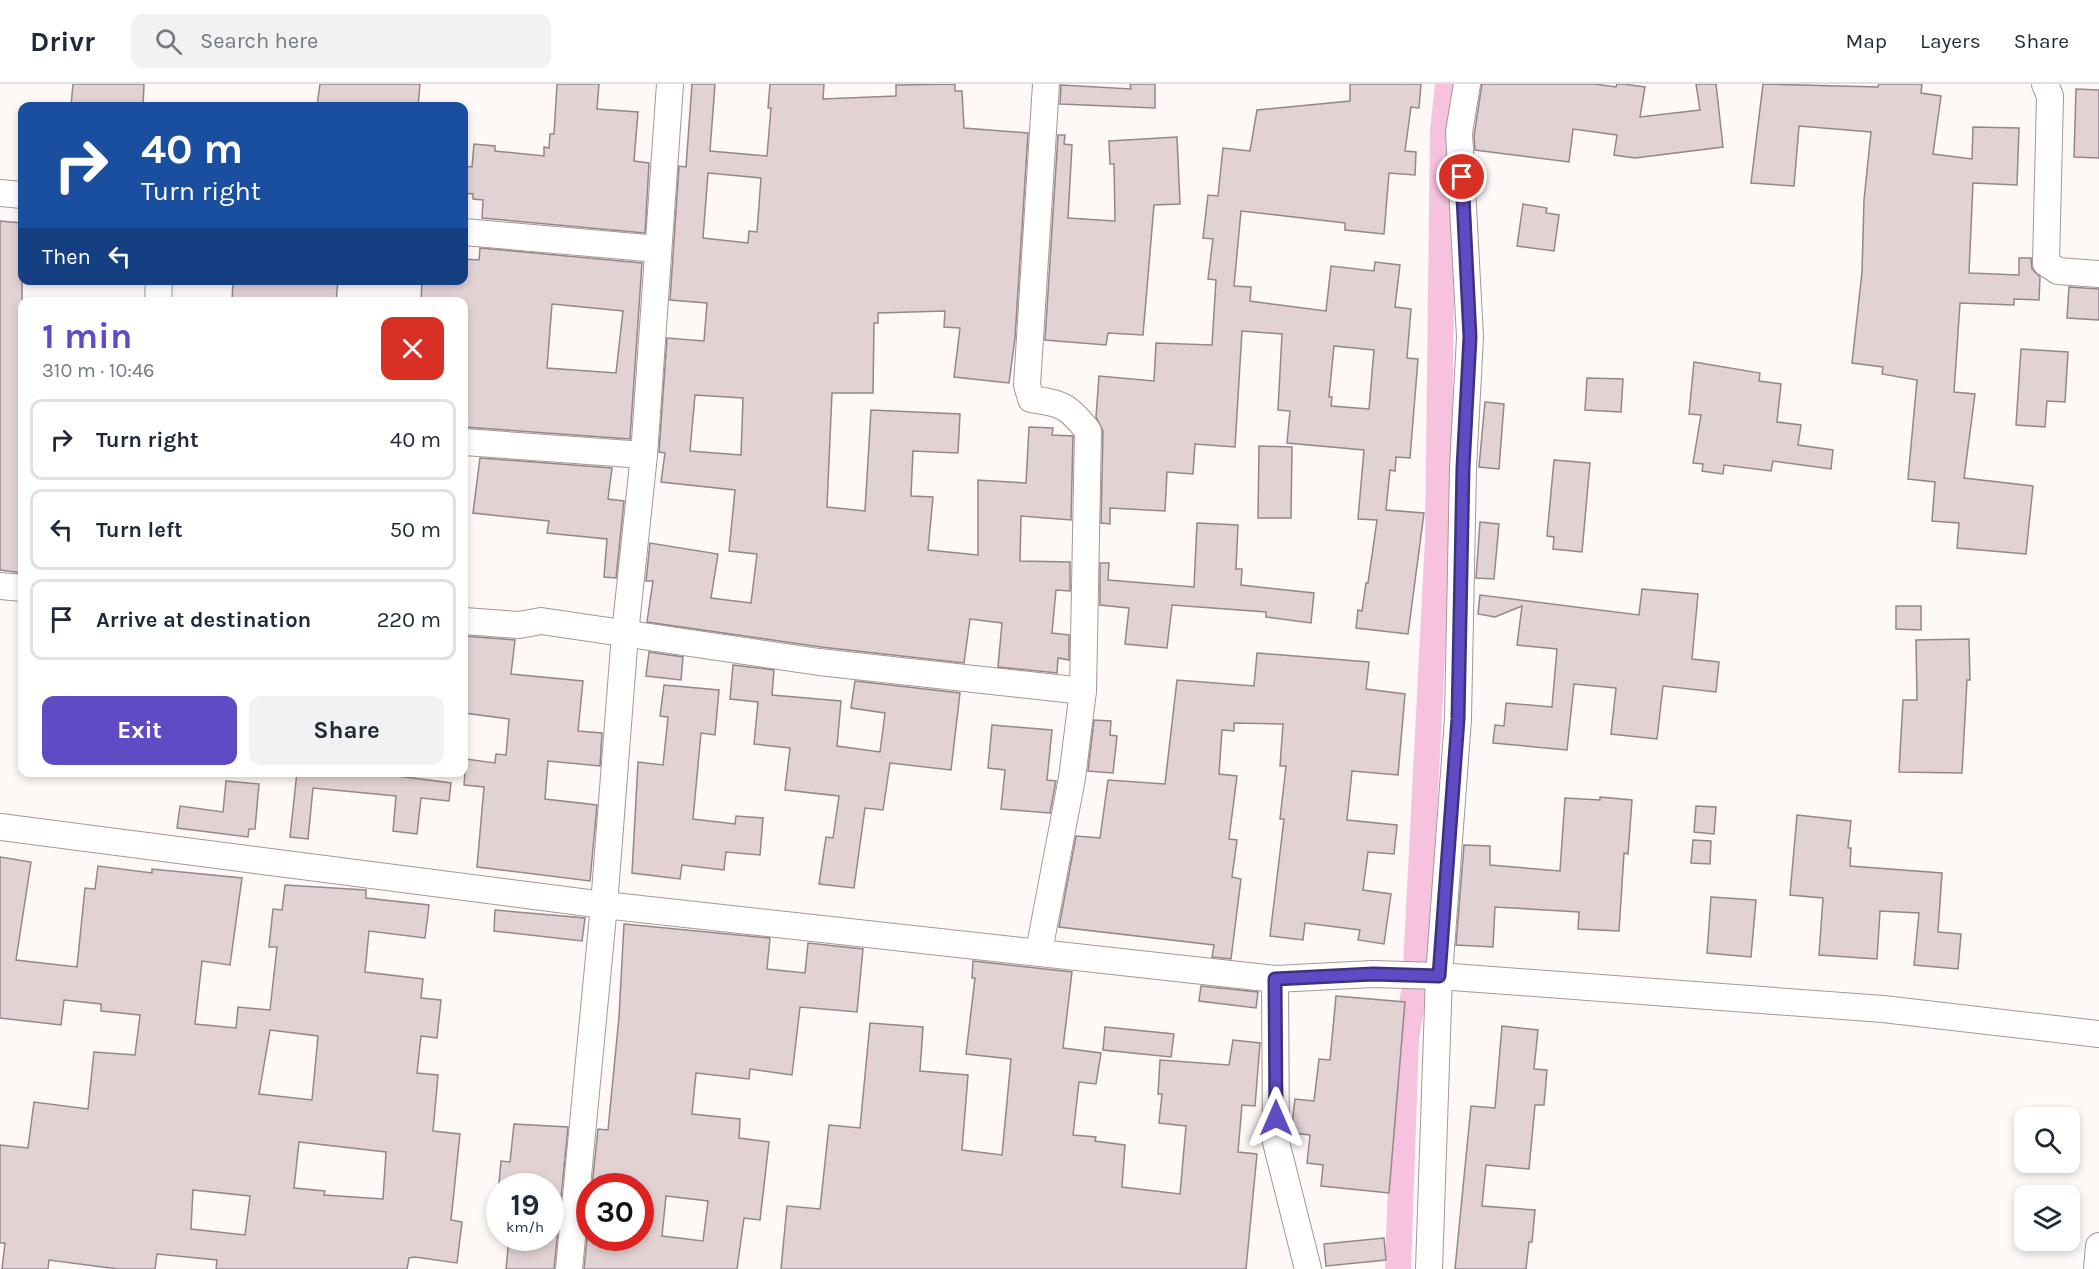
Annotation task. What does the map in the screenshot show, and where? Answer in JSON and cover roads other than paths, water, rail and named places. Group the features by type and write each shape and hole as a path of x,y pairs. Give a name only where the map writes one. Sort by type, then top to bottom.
{"street":[{"path":"569,1269 604,905 625,634 644,455 670,84"},
{"path":"1039,951 1072,778 1083,691 1089,431 1071,410 1056,402 1031,399 1027,385 1046,84"},
{"path":"1430,1269 1439,976 1458,719 1463,468 1470,337 1459,132 1467,84"},
{"path":"2045,84 2050,96 2046,263 2058,271 2099,274"},
{"path":"0,193 18,195"},
{"path":"468,232 658,249"},
{"path":"468,442 644,455"},
{"path":"0,586 18,588"},
{"path":"468,621 519,625 541,621 819,662 1083,691"},
{"path":"0,827 604,905 1039,951 1275,979 1373,974 1439,976 1883,1009 2099,1034"},
{"path":"1275,979 1276,1142 1308,1269"},
{"path":"2097,1269 2099,1246"}],"waterway":[{"path":"1398,1269 1406,1037 1415,987 1438,539 1443,131 1448,84"}]}
